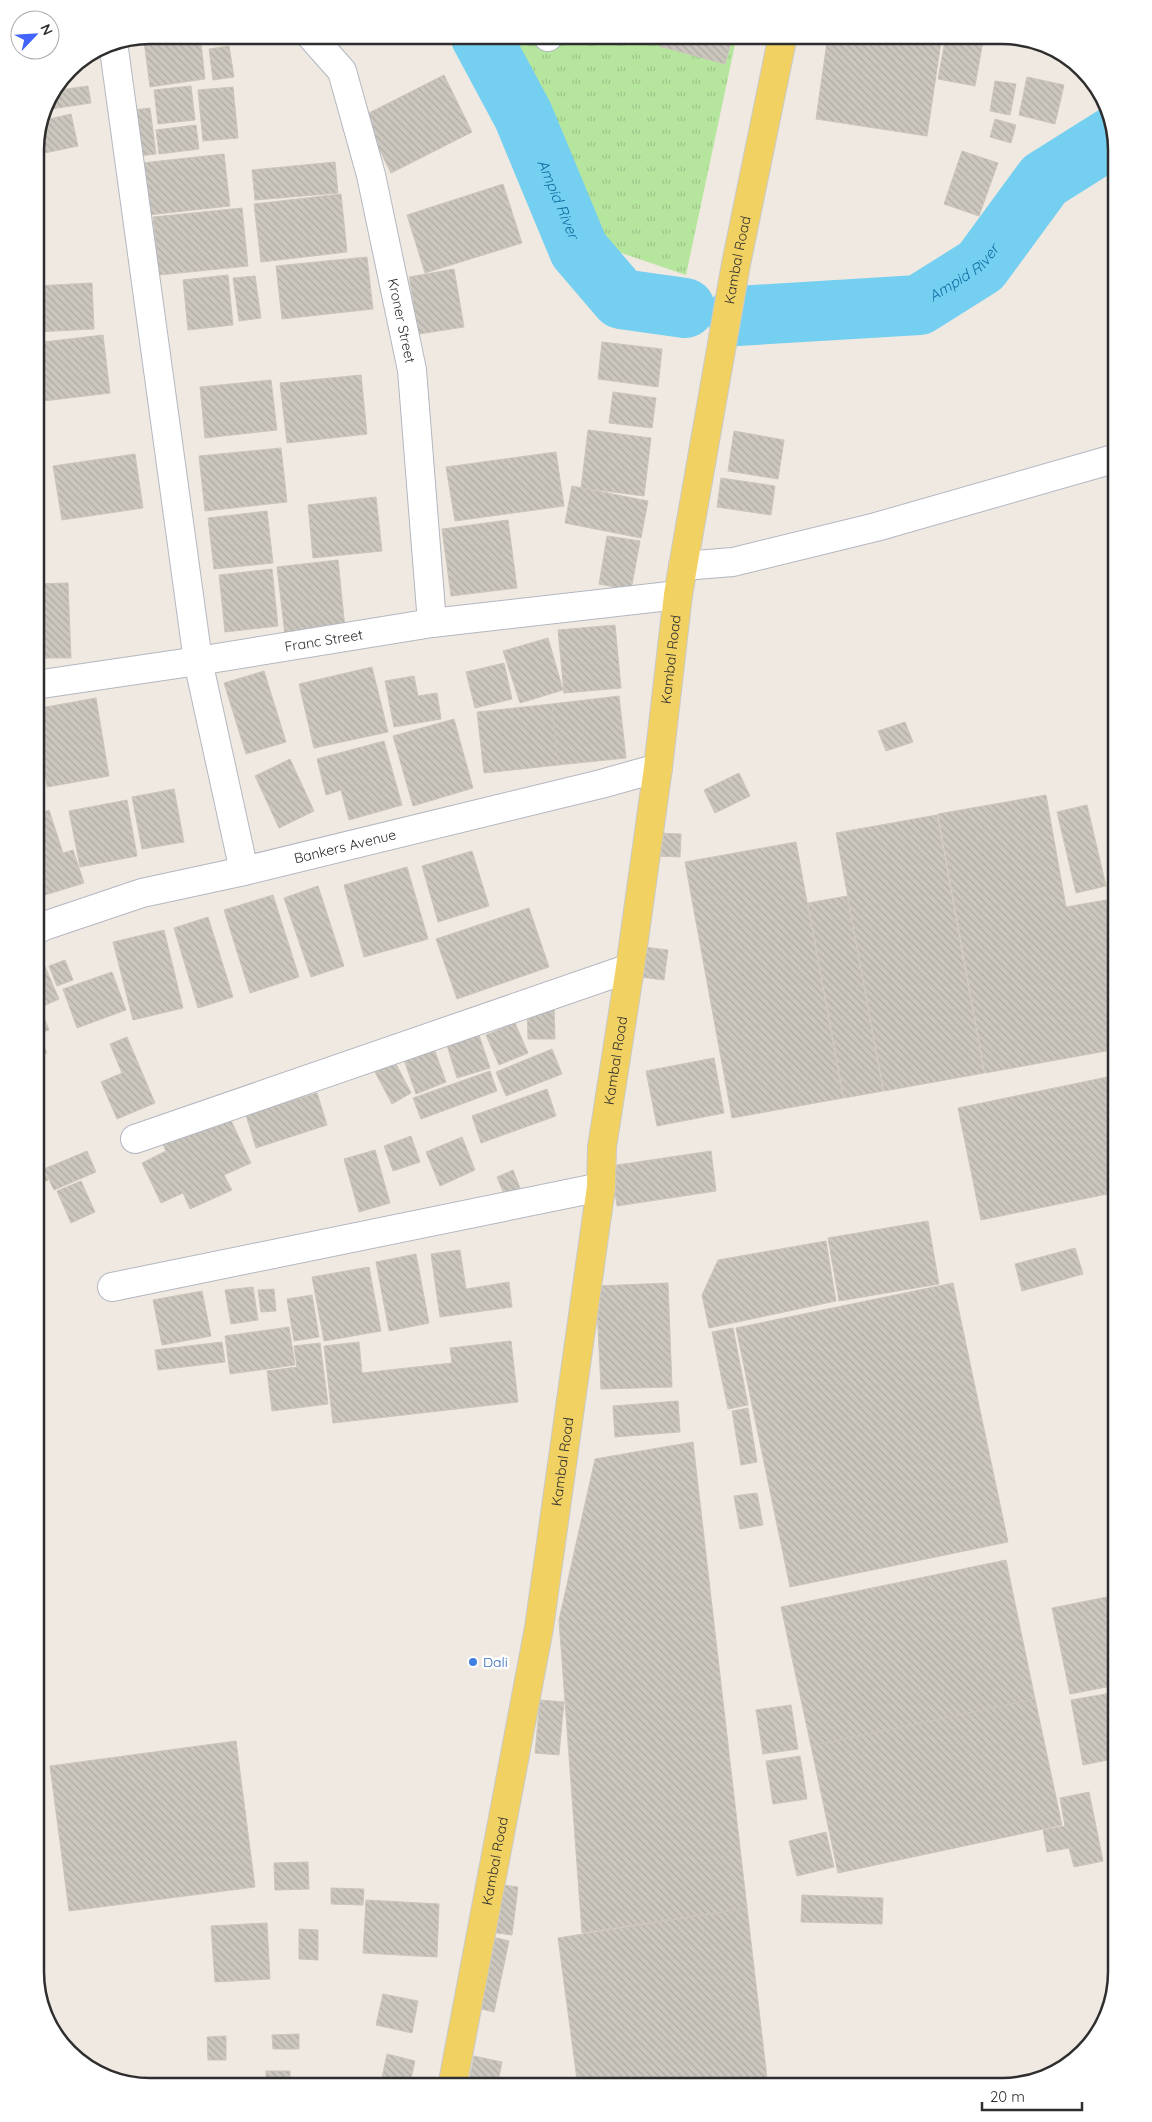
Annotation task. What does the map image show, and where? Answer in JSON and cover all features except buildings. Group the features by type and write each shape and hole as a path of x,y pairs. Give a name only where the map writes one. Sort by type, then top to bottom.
{"main road":[{"name":"Kambal Road","path":"454,2078 539,1628 601,1187 602,1147 630,968 658,768 678,595 736,264 781,44"}],"street":[{"name":"Kroner Street","path":"318,44 342,71 371,175 410,360 432,623"},
{"path":"114,50 198,661 244,871"},
{"path":"683,566 733,562 866,529 1108,461"},
{"name":"Franc Street","path":"44,684 432,623 678,595"},
{"name":"Bankers Avenue","path":"44,926 142,893 244,871 601,784 658,768"},
{"path":"135,1139 630,968"},
{"path":"112,1287 601,1187"}],"green space":[{"path":"507,44 735,44 686,275 592,243"}],"waterway":[{"name":"Ampid River","path":"485,44 523,115 579,250 621,299 685,308"},
{"name":"Ampid River","path":"737,316 919,305 981,266 1044,180 1108,140"}],"place":[{"name":"Dali","path":"473,1662"}]}
